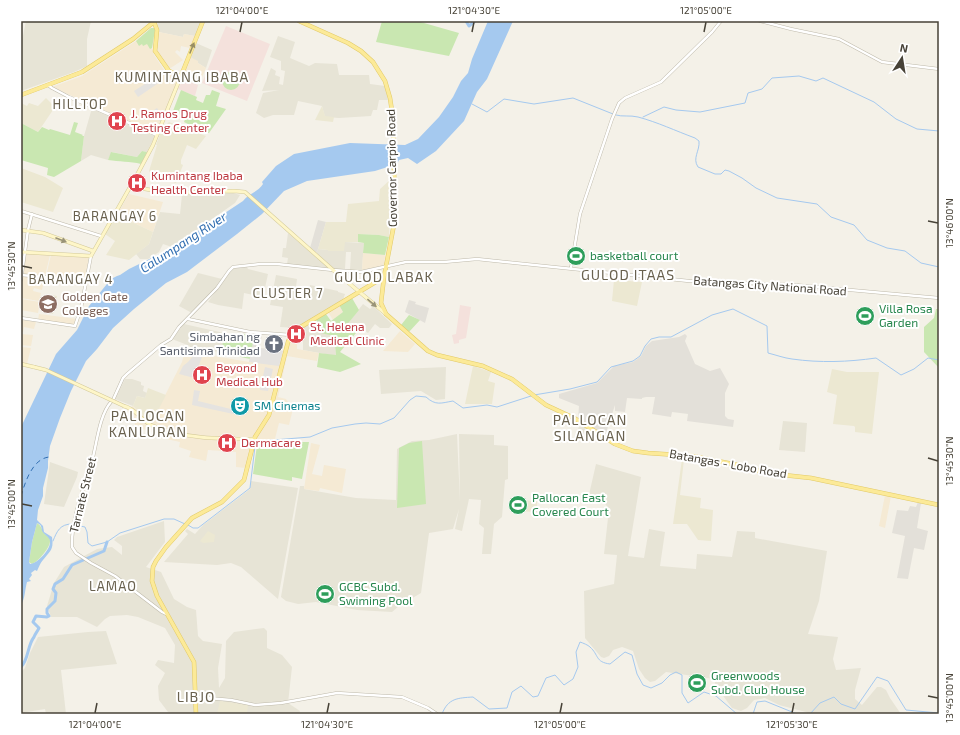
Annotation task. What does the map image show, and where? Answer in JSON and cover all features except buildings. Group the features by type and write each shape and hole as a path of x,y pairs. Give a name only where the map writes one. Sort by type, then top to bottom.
{"main road":[{"path":"23,252 91,256 158,136 203,21"},
{"name":"Governor Carpio Road","path":"299,21 352,45 367,55 382,75 388,91 393,118 394,225 381,300 386,314"},
{"path":"21,94 82,72 124,45 155,22 157,30 155,51 169,71 181,76"},
{"path":"149,132 156,132 160,128"},
{"path":"132,185 163,193 234,191 246,194 358,292 386,314"},
{"path":"130,188 139,188"},
{"path":"21,230 28,230 50,236 93,251"},
{"path":"196,714 194,662 166,614 153,586 152,571 158,558 195,515 222,502 243,483 254,439 269,415 291,335 299,328 384,277"},
{"name":"Batangas - Lobo Road","path":"386,314 430,353 488,368 515,381 546,405 574,418 615,444 633,451 691,456 742,465 765,473 811,478 912,498 939,505"},
{"path":"21,364 46,370 132,409 151,424 176,432 206,438 254,439"}],"street":[{"path":"571,268 580,214 619,103 622,100 661,82 712,32 721,21"},
{"path":"761,21 839,39 882,62 939,69"},
{"path":"48,85 69,97 158,136"},
{"path":"21,211 102,236"},
{"path":"21,280 23,252 32,214"},
{"path":"21,318 75,326 81,308 91,256"},
{"name":"Batangas City National Road","path":"233,267 277,264 361,272 406,262 444,262 477,259 689,281 794,285 939,298"},
{"name":"Tarnate Street","path":"166,614 115,576 76,553 72,547 79,501 106,410 113,400 123,378 161,345 171,339 179,327 218,288 233,267"},
{"path":"21,275 86,281"},
{"path":"188,319 250,332 291,335"},
{"path":"196,697 231,700 255,705 281,703 337,692 402,697 428,708 437,714"}],"shaded area":[{"path":"26,21 91,21 87,39 87,66 21,91 21,45"},
{"path":"159,21 202,21 195,36 184,34 183,37 159,32 157,24"},
{"path":"226,26 270,44 247,101 202,83"},
{"path":"151,28 154,28 155,33 152,48 154,55 164,70 178,78 159,128 150,131 52,87 82,76 136,41"},
{"path":"159,32 183,37 184,34 195,36 190,48 181,46 180,52 177,50 175,52 183,60 169,69 158,52 157,45"},
{"path":"278,36 295,42 290,58 309,66 315,63 337,64 339,75 369,75 370,84 385,86 388,100 379,100 377,110 373,110 371,116 339,118 325,117 322,106 298,101 294,115 273,115 264,118 256,113 263,93 279,90 262,91 271,68 276,71 275,75 280,77 279,84 283,85 285,71 281,70 281,61 270,57"},
{"path":"196,43 212,50 206,68 190,57"},
{"path":"190,57 198,61 198,63 206,68 200,82 183,75"},
{"path":"159,75 163,80 138,97 134,91"},
{"path":"183,79 198,85 195,96 178,89"},
{"path":"46,98 55,107 38,132 21,123 21,103 27,106 29,103 38,106"},
{"path":"322,106 325,116 334,117 333,122 315,120"},
{"path":"92,108 155,136 147,152 142,151 137,157 112,152 108,160 91,155 81,161 84,136"},
{"path":"157,108 163,117 161,122 153,116 149,118 145,116"},
{"path":"169,122 206,136 196,149 187,145 181,160 181,164 183,165 176,183 152,175 149,171 156,145 164,124"},
{"path":"21,168 45,177 63,188 53,212 21,202"},
{"path":"391,179 389,237 358,234 358,242 345,242 344,251 328,251 318,249 326,222 346,222 348,204 379,201 380,189"},
{"path":"233,193 240,195 235,203 172,247 163,244 159,252 148,259 140,259 136,254 149,244 160,212 180,214 182,195"},
{"path":"129,194 163,202 153,232 117,215"},
{"path":"117,215 153,232 149,244 129,260 106,255 115,241 105,234"},
{"path":"318,220 326,222 316,253 310,248"},
{"path":"288,233 330,269 287,264 288,258 282,257 283,248 286,248"},
{"path":"345,242 364,243 362,270 350,270 351,252 346,252 345,269 334,269 316,253 318,249 328,250"},
{"path":"26,253 50,255 45,276 23,274"},
{"path":"363,253 385,255 384,266 362,270"},
{"path":"51,255 89,257 85,280 46,276"},
{"path":"247,267 248,269 268,274 263,297 244,293 242,309 208,302 232,269"},
{"path":"198,273 222,279 212,293 192,313 179,306"},
{"path":"276,275 297,279 295,295 308,297 310,285 345,294 343,300 297,328 280,327 283,307 270,305"},
{"path":"22,276 45,278 42,290 34,288 33,291 41,293 39,301 21,298"},
{"path":"614,280 642,282 637,306 612,301"},
{"name":"Golden Gate Colleges","path":"51,295 57,296 53,314 43,313 44,306 41,306 42,300 50,301"},
{"path":"21,299 40,302 38,313 21,310"},
{"path":"409,300 416,302 415,304 429,308 425,323 405,312"},
{"path":"363,304 370,309 373,306 392,324 389,328 380,328 375,324 368,333 360,327 356,333 346,326"},
{"path":"339,305 343,312 333,320 328,312"},
{"path":"460,305 471,307 466,338 459,340 459,343 454,344 452,335 456,334"},
{"path":"39,314 77,319 75,325 38,320"},
{"path":"21,320 36,322 34,329 24,327 23,332 21,332"},
{"path":"314,321 313,331 334,335 336,356 303,350 303,335 295,334 299,329"},
{"path":"184,324 224,333 222,352 189,349 190,346 172,339"},
{"path":"400,331 415,344 408,352 383,351"},
{"path":"21,334 33,335 31,346 21,345"},
{"path":"254,334 262,335 259,348 252,347"},
{"path":"685,334 687,336 685,341 695,364 710,371 720,368 729,384 725,393 725,416 728,419 734,420 733,427 687,421 688,414 672,412 671,417 652,414 655,397 646,397 642,399 627,398 625,412 615,411 615,405 605,436 578,419 579,406 559,398 559,394 597,383 614,366 633,362 641,356 646,346 652,341 679,337"},
{"path":"288,339 297,340 297,349 319,353 317,361 287,356 278,397 286,399 293,409 289,425 279,423 275,439 256,440 251,442 246,468 236,467 236,452 208,450 206,461 189,457 191,451 179,447 180,442 162,438 163,433 143,429 142,433 135,432 135,419 128,412 128,408 133,406 147,419 152,421 182,362 185,351 249,362 252,347 283,351"},
{"path":"21,347 31,348 27,364 21,363"},
{"path":"252,347 283,351 279,366 249,362"},
{"path":"193,356 202,357 197,370 200,371 198,379 179,374 183,366"},
{"path":"473,366 491,372 488,381 495,383 492,404 465,404"},
{"path":"265,367 273,369 268,391 260,390"},
{"path":"446,367 445,399 436,400 421,391 381,394 379,370"},
{"path":"832,369 847,372 879,372 872,434 855,432 854,426 833,424 837,395 827,392"},
{"path":"125,379 132,379 141,382 141,385 144,386 143,391 147,393 145,398 137,396 133,406 115,399"},
{"path":"148,388 166,395 152,422 133,406 137,396 145,398"},
{"path":"194,390 200,391 198,401 239,411 238,415 192,405"},
{"path":"783,421 807,423 805,452 779,450"},
{"path":"580,423 588,430 587,437 576,436"},
{"path":"457,434 460,502 459,434 494,435 494,445 508,446 508,479 505,480 502,517 494,524 491,554 482,554 484,528 479,524 481,500 469,499 462,531 455,529 459,509 453,529 429,533 421,593 392,612 357,610 316,602 298,604 286,601 281,597 300,486 304,486 304,489 356,498 396,500 397,449 412,441 429,440"},
{"path":"311,443 320,445 312,474 322,476 324,465 346,469 342,493 320,488 319,491 304,489"},
{"path":"682,459 684,459 680,495 701,498 700,508 713,510 711,541 698,540 687,524 673,524"},
{"path":"50,462 78,472 64,507 44,504"},
{"path":"596,464 641,477 628,556 644,558 649,529 665,532 660,566 696,569 697,554 732,557 737,531 755,532 755,538 827,551 819,601 808,634 838,637 833,659 836,670 861,668 855,690 855,699 862,705 877,687 881,687 886,690 901,714 810,714 779,705 765,698 754,700 747,708 741,711 732,708 716,686 714,679 666,672 655,681 650,682 645,678 639,669 633,651 622,647 613,650 609,656 604,658 601,657 585,638 584,591 614,584 617,555 604,554 609,509 603,501 588,499"},
{"path":"251,481 298,488 278,599 241,567 231,563 217,565 164,562 188,534 185,531 187,529 195,534 203,525 250,489"},
{"path":"885,495 891,496 885,528 879,526"},
{"path":"515,500 537,501 537,512 515,511"},
{"path":"918,502 921,503 917,528 928,531 924,550 914,548 908,579 897,578 905,536 892,533 897,510 908,511 910,506 916,507"},
{"path":"164,521 165,542 146,567 161,572 174,599 187,607 196,610 198,636 203,641 222,644 218,668 219,688 225,678 226,641 234,632 264,628 267,631 267,648 282,655 292,667 288,703 300,711 299,714 174,714 168,712 159,700 158,686 165,673 155,665 158,660 174,663 175,645 165,628 138,617 127,615 110,616 97,627 77,617 51,617 47,606 54,583 64,567 97,549 112,547 122,555 122,546 114,540 117,537"},
{"path":"208,531 215,535 214,542 203,543 200,541"},
{"path":"106,631 117,664 61,670 66,714 46,714 45,709 21,713 21,672 25,668 38,637"},
{"path":"220,701 248,705 247,714 217,714"}],"green space":[{"path":"382,21 417,21 459,33 449,56 376,42"},
{"path":"151,28 154,28 155,30 152,48 150,49 147,44 143,46 142,44 139,46 136,41"},
{"path":"231,72 237,75 240,81 237,87 231,90 225,87 222,81 225,75"},
{"path":"181,90 197,97 196,100 203,103 206,95 210,95 212,90 220,93 216,106 226,109 209,133 206,133 184,122 188,112 184,110 181,114 173,111"},
{"path":"74,122 78,123 75,132 84,136 81,161 54,177 47,175 48,168 21,160 21,123 38,132 42,127 70,135"},
{"path":"142,151 147,152 141,164 108,160 111,152 137,157"},
{"path":"358,234 389,237 385,255 363,253 364,243 358,242"},
{"path":"352,298 359,310 346,326 356,333 340,352 361,364 340,372 317,367 319,353 336,355 334,336 312,331 320,326 316,320 326,314 331,321 343,312 339,305"},
{"path":"936,309 939,309 939,368 924,352 924,327 934,318"},
{"path":"409,315 420,320 409,332 401,325"},
{"path":"240,333 254,336 250,359 236,356 236,354 222,352 223,339 238,341"},
{"path":"422,441 426,504 397,508 399,448 409,443"},
{"path":"262,442 309,442 302,479 292,477 292,481 253,474 257,445"},
{"path":"37,523 41,526 43,532 49,538 50,543 44,554 32,564 29,562"}],"water":[{"name":"Calumpang River","path":"488,21 513,21 487,79 477,92 464,121 436,151 417,164 408,158 399,160 397,164 375,171 307,181 284,191 262,214 187,272 166,283 113,328 86,361 71,391 50,446 48,468 37,520 43,526 44,532 52,537 52,545 51,550 41,562 37,571 35,570 31,573 32,575 29,579 31,581 27,582 21,605 21,427 56,354 77,330 89,306 111,279 172,248 243,201 261,187 263,184 262,182 276,166 294,154 350,143 405,145 418,139 439,117 453,97 461,81 468,73 472,59","holes":["37,523 42,531 48,537 50,544 43,555 37,561 30,564 32,542"]}],"waterway":[{"path":"466,21 469,26 475,21"},
{"path":"643,117 664,107 676,110 700,112 745,103 748,93 762,89 772,78 799,76 816,81 823,78 874,102 896,119 917,129 939,131"},
{"path":"472,104 487,112 504,99 534,104 573,98 613,114"},
{"path":"616,115 635,116 695,138 699,141 696,157 696,164 698,167 715,174 721,174 725,170 729,171 756,188 777,198 817,204 831,217 854,225 867,240 887,248 905,251 921,263 939,267"},
{"path":"534,395 570,389 597,382 611,367 633,361 640,356 645,346 651,339 671,337 712,315 733,309 767,326 768,353 789,359 844,361 876,358 901,375 914,369 928,358 939,360"},
{"path":"188,525 193,528 198,528 250,488 255,446 261,441 310,437 332,428 355,424 380,424 394,418 410,400 416,396 426,397 436,403 453,401 463,408 487,405 497,407 531,396"},
{"path":"75,525 85,527 88,543 92,546 107,542 120,533 164,519 174,519 185,524"},
{"path":"53,541 56,534 62,527 72,524"},
{"path":"21,667 24,664 30,644 39,628 33,622 36,616 49,616 47,609 55,601 56,593 53,589 55,584 63,579 72,565 104,551 107,542"},
{"path":"442,714 450,702 468,697 473,697 489,709 507,708 512,692 521,686 533,697 538,696 546,678 555,675 564,685 573,679 578,667 576,652 580,642 589,646 599,660 605,663 610,664 625,652 632,655 637,674 643,685 651,688 662,683 670,675 676,672 682,675 682,693 688,703 704,692 716,696 737,714"},
{"path":"810,714 820,703 834,697 841,704 855,709 877,677 888,681 906,710 939,713"},
{"path":"753,714 757,702 765,701 797,714"}],"ferry route":[{"path":"21,496 30,472 38,462 49,457"}],"place":[{"name":"J. Ramos Drug Testing Center","path":"117,121"},
{"name":"Kumintang Ibaba Health Center","path":"137,183"},
{"name":"basketball court","path":"576,256"},
{"name":"Golden Gate Colleges","path":"48,304"},
{"name":"Villa Rosa Garden","path":"865,316"},
{"name":"St. Helena Medical Clinic","path":"296,334"},
{"name":"Simbahan ng Santisima Trinidad","path":"274,344"},
{"name":"Beyond Medical Hub","path":"202,375"},
{"name":"SM Cinemas","path":"240,406"},
{"name":"Dermacare","path":"227,443"},
{"name":"Pallocan East Covered Court","path":"518,505"},
{"name":"GCBC Subd. Swiming Pool","path":"325,594"},
{"name":"Greenwoods Subd. Club House","path":"697,683"}],"district":[{"name":"KUMINTANG IBABA","path":"182,77"},
{"name":"HILLTOP","path":"80,104"},
{"name":"BARANGAY 6","path":"115,216"},
{"name":"GULOD ITAAS","path":"628,275"},
{"name":"GULOD LABAK","path":"384,277"},
{"name":"BARANGAY 4","path":"71,279"},
{"name":"CLUSTER 7","path":"288,293"},
{"name":"PALLOCAN KANLURAN","path":"148,424"},
{"name":"PALLOCAN SILANGAN","path":"590,428"},
{"name":"LAMAO","path":"113,586"},
{"name":"LIBJO","path":"196,697"}]}
